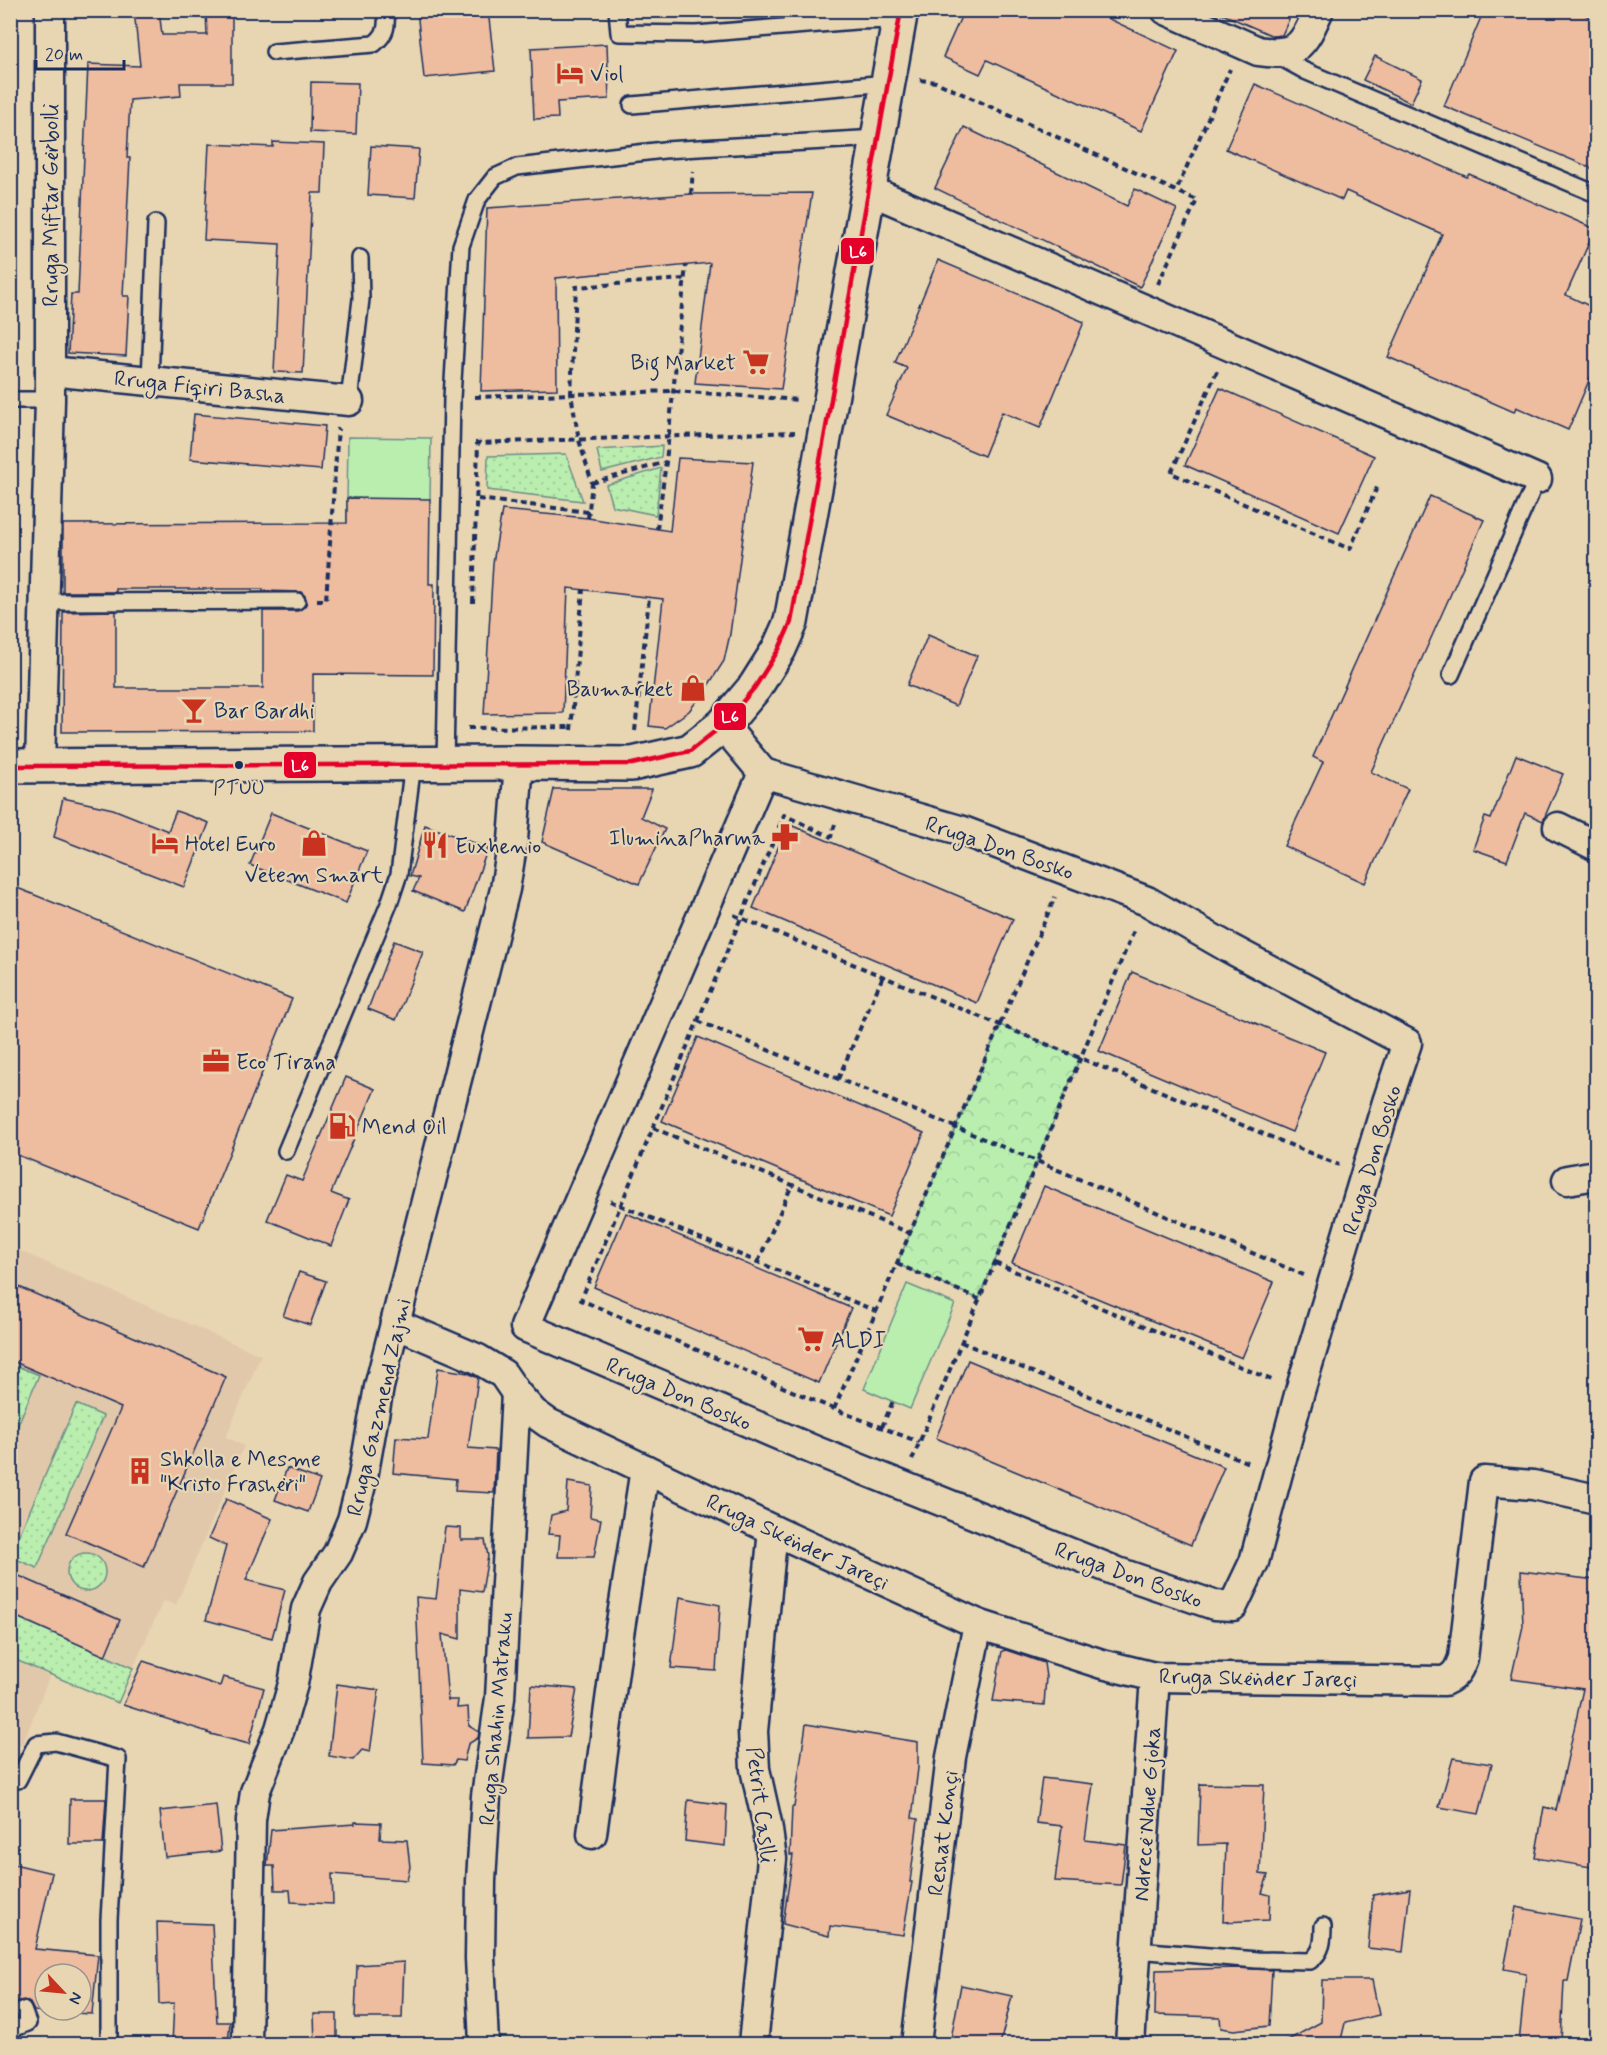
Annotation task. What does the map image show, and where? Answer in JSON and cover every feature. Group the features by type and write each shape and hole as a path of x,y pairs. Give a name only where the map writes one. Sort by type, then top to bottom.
{"main road":[{"path":"25,766 632,764 690,751 723,725 755,687 779,649 791,621 900,15"}],"street":[{"name":"Rruga Miftar Gërbolli","path":"25,766 44,602 50,400 50,10"},
{"path":"1166,10 1257,51 1273,53 1291,51 1302,42 1311,29 1319,10"},
{"path":"869,190 1537,479"},
{"name":"Rruga Fiqiri Basha","path":"50,371 345,401"},
{"path":"723,725 763,773"},
{"name":"Rruga Gazmend Zajmi","path":"247,2044 251,1820 255,1792 280,1729 293,1684 306,1609 318,1582 338,1553 352,1520 363,1478 379,1387 505,889 513,840 519,763"},
{"name":"Rruga Don Bosko","path":"763,773 963,831 1147,901 1229,948 1407,1043 1300,1391 1254,1562 1233,1606 1214,1605 1118,1572 805,1447 525,1327 763,773"},
{"path":"1558,827 1596,846"},
{"path":"1567,1180 1596,1175"},
{"name":"Rruga Skënder Jareçi","path":"396,1324 478,1359 503,1374 534,1413 548,1423 773,1530 978,1624 1054,1650 1155,1677 1444,1681 1453,1677 1463,1658 1484,1481 1533,1485 1596,1499"},
{"name":"Rruga Shahin Matraku","path":"484,2044 480,1958 481,1881 486,1796 500,1698 516,1393"},
{"path":"592,1834 618,1641 645,1469"},
{"name":"Petrit Caslli","path":"753,2044 772,1859 767,1823 754,1769 753,1731 773,1530"},
{"name":"Reshat Konçi","path":"916,2044 951,1757 978,1624"},
{"name":"Ndrecë Ndue Gjoka","path":"1130,2044 1155,1677"}],"lane":[{"path":"274,52 374,44 382,38 387,25 386,10"},
{"path":"617,10 619,33 696,34 856,21 900,15"},
{"path":"1273,53 1305,71 1596,194"},
{"path":"632,105 889,80"},
{"path":"445,763 452,398 461,246 477,200 495,177 517,167 664,150 879,138"},
{"path":"150,381 156,223"},
{"path":"345,401 361,298 360,258"},
{"path":"10,400 50,400"},
{"path":"1451,675 1537,479"},
{"path":"44,602 297,601"},
{"path":"286,1151 396,884 413,763"},
{"path":"10,1778 18,1780 36,1744 56,1742 118,1759 109,1920 109,2044"},
{"path":"1137,1950 1257,1960 1310,1961 1321,1950 1323,1926"},
{"path":"10,2030 28,2023 23,2010"}],"path":[{"path":"1176,190 1241,44"},
{"path":"889,80 936,82 1197,200 1146,310"},
{"path":"657,529 686,265"},
{"path":"588,518 592,483 579,440 572,394 576,287 684,279"},
{"path":"1229,345 1171,473 1350,549 1378,485"},
{"path":"452,398 673,391 828,417"},
{"path":"297,601 326,600 345,401"},
{"path":"450,444 668,437 828,417"},
{"path":"473,604 478,443"},
{"path":"592,483 666,462"},
{"path":"478,499 589,512"},
{"path":"568,764 583,590"},
{"path":"632,764 649,598"},
{"path":"468,718 468,729 571,727"},
{"path":"784,815 580,1300 919,1442"},
{"path":"834,1408 1067,870"},
{"path":"901,1486 1147,901"},
{"path":"708,904 1365,1176"},
{"path":"838,1078 883,976"},
{"path":"698,1021 1037,1161 1332,1287"},
{"path":"653,1128 910,1233"},
{"path":"758,1262 792,1185"},
{"path":"584,1190 876,1311"},
{"path":"994,1263 1300,1391"},
{"path":"897,1264 979,1299"},
{"path":"961,1342 1277,1475"},
{"path":"882,1427 893,1401"}],"shaded area":[{"path":"11,1247 261,1355 226,1437 244,1446 176,1605 163,1601 118,1703 50,1675 22,1746 11,1742"}],"green space":[{"path":"348,437 431,438 430,499 346,573"},
{"path":"662,446 661,457 602,472 597,450"},
{"path":"566,454 583,501 487,490 488,456"},
{"path":"661,468 656,515 612,506 606,485"},
{"path":"1000,1025 1080,1058 979,1299 897,1264"},
{"path":"907,1284 955,1304 910,1409 864,1389"},
{"path":"17,1366 39,1375 11,1441 11,1381"},
{"path":"76,1404 103,1416 37,1568 11,1557 11,1554"},
{"path":"86,1553 100,1558 105,1572 100,1586 86,1591 72,1586 67,1572 72,1558"},
{"path":"10,1614 133,1668 118,1703 11,1658"}],"building":[{"path":"134,10 159,10 162,35 207,35 206,10 232,10 232,83 180,83 181,96 130,100 127,158 130,158 123,296 129,296 126,356 68,353 71,294 78,294 88,64 140,66"},
{"path":"417,10 488,10 495,71 424,78"},
{"path":"964,10 1090,10 1178,51 1141,131 987,60 980,74 943,57"},
{"path":"1213,10 1293,10 1282,35 1273,36"},
{"path":"1484,10 1575,10 1596,20 1596,170 1444,106"},
{"name":"Viol","path":"607,44 609,99 557,102 558,118 534,119 531,48"},
{"path":"1375,56 1422,79 1411,103 1363,80"},
{"path":"311,82 358,83 356,134 310,132"},
{"path":"1255,84 1467,177 1469,174 1595,229 1566,295 1596,309 1596,364 1568,430 1516,407 1514,412 1388,357 1442,234 1346,191 1342,200 1226,149"},
{"path":"964,127 1127,206 1135,189 1177,209 1140,287 935,188"},
{"path":"273,142 324,144 322,193 312,193 303,373 274,372 280,244 204,240 209,144 273,147"},
{"path":"371,146 419,149 415,198 368,195"},
{"path":"812,193 781,389 695,383 710,263 556,278 557,389 481,391 487,208 692,194"},
{"path":"938,260 1084,322 1040,428 1002,412 984,456 886,415 907,368 895,363"},
{"path":"1220,388 1374,456 1339,533 1185,465"},
{"path":"194,414 325,426 321,470 190,459"},
{"path":"678,458 753,462 730,634 724,661 704,692 689,711 665,728 649,726 663,599 568,588 563,713 484,714 493,563 502,510 588,518 670,531"},
{"path":"1430,496 1484,520 1371,772 1408,789 1365,883 1284,846 1323,762 1313,757"},
{"path":"347,498 430,499 429,584 434,584 433,675 313,674 313,731 62,732 63,612 116,611 116,688 263,688 263,611 298,611 307,602 301,592 263,591 263,589 116,589 116,592 63,592 63,524 347,523"},
{"path":"928,635 977,656 956,706 907,685"},
{"path":"1516,755 1563,774 1543,821 1525,813 1507,861 1473,849 1485,817 1491,819"},
{"path":"554,789 652,789 641,817 665,829 639,884 542,842"},
{"path":"63,798 113,809 168,831 176,811 209,823 184,887 54,837"},
{"path":"271,813 367,851 346,903 250,865"},
{"path":"788,824 1013,919 977,1003 753,908"},
{"path":"425,825 488,848 465,912 413,891 419,878 410,876"},
{"path":"10,885 292,999 199,1228 10,1152"},
{"path":"394,941 423,952 396,1020 368,1009"},
{"path":"1132,972 1325,1052 1292,1132 1099,1051"},
{"path":"698,1037 924,1133 889,1216 662,1121"},
{"path":"346,1077 375,1089 331,1193 349,1200 331,1246 267,1220 286,1175 302,1181"},
{"path":"1044,1186 1274,1282 1242,1358 1012,1263"},
{"path":"626,1213 851,1308 819,1383 594,1287"},
{"path":"299,1272 326,1281 310,1325 283,1316"},
{"name":"Shkolla e Mesme \"Kristo Frashëri\"","path":"10,1283 226,1377 144,1567 66,1533 121,1408 10,1360"},
{"path":"968,1360 1224,1467 1191,1545 936,1438"},
{"path":"438,1368 468,1373 478,1378 468,1448 496,1450 494,1493 455,1491 456,1479 393,1473 396,1437 428,1439"},
{"path":"287,1468 320,1480 308,1512 275,1500"},
{"path":"568,1482 592,1486 590,1517 601,1519 594,1557 558,1557 560,1535 548,1534 551,1515 566,1511"},
{"path":"226,1499 272,1519 246,1580 285,1590 272,1638 206,1620 226,1546 209,1538"},
{"path":"445,1527 461,1528 461,1540 485,1540 488,1556 482,1592 460,1589 460,1639 442,1634 448,1700 458,1700 457,1708 468,1707 469,1726 479,1732 478,1738 468,1744 464,1761 456,1760 453,1765 423,1763 416,1597 436,1599"},
{"path":"1521,1571 1596,1580 1596,1836 1591,1867 1535,1858 1544,1807 1556,1810 1583,1689 1511,1679 1523,1626"},
{"path":"10,1572 120,1620 105,1656 10,1614"},
{"path":"680,1597 720,1605 716,1671 671,1668"},
{"path":"1006,1650 1044,1663 1046,1677 1044,1705 993,1701 1002,1651"},
{"path":"143,1661 220,1686 223,1677 264,1688 249,1744 207,1733 123,1705"},
{"path":"337,1684 379,1690 370,1752 362,1750 353,1760 329,1756"},
{"path":"531,1685 577,1689 568,1737 528,1738"},
{"path":"806,1724 918,1742 918,1768 912,1818 918,1819 910,1882 912,1882 903,1935 830,1926 829,1936 783,1924 793,1855 790,1855 792,1807 794,1807"},
{"path":"1453,1758 1492,1764 1479,1814 1439,1807"},
{"path":"1042,1778 1093,1784 1085,1840 1126,1845 1121,1885 1055,1881 1062,1826 1036,1823"},
{"path":"1200,1784 1264,1785 1260,1874 1268,1875 1262,1893 1270,1895 1269,1920 1223,1922 1226,1844 1198,1845"},
{"path":"70,1799 106,1799 103,1844 69,1844"},
{"path":"688,1800 727,1805 725,1846 685,1841"},
{"path":"216,1805 221,1851 165,1857 160,1811"},
{"path":"355,1822 381,1823 380,1839 407,1840 410,1867 407,1880 332,1874 333,1904 291,1902 290,1890 275,1890 274,1866 267,1866 271,1830 355,1824"},
{"path":"10,1863 52,1873 35,1949 98,1955 93,2004 93,1962 33,1962 33,2009 30,2003 24,2000 15,2004 13,2010 10,2009"},
{"path":"1410,1889 1403,1952 1368,1948 1373,1895"},
{"path":"1516,1907 1580,1919 1568,1981 1564,1981 1561,2042 1519,2043 1526,1973 1504,1969"},
{"path":"157,1922 212,1924 217,2022 230,2022 228,2044 172,2044 174,2003 159,2004"},
{"path":"404,1962 402,2018 355,2018 357,1965"},
{"path":"1237,1968 1272,1970 1269,2026 1234,2030 1221,2028 1220,2017 1155,2015 1156,1970"},
{"path":"1322,1980 1372,1980 1379,2015 1345,2023 1340,2044 1281,2044 1321,2022"},
{"path":"961,1985 1012,1996 1000,2044 950,2044"},
{"path":"314,2014 337,2014 337,2044 315,2044"}],"transit line":[{"name":"L6","path":"10,766 632,764 690,751 723,725 755,687 779,649 791,622 901,10"}],"place":[{"name":"Viol","path":"570,73"},
{"name":"Big Market","path":"756,362"},
{"name":"Baumarket","path":"693,688"},
{"name":"Bar Bardhi","path":"194,710"},
{"name":"PTUU","path":"239,765"},
{"name":"IluminaPharma","path":"785,837"},
{"name":"Hotel Euro","path":"165,843"},
{"name":"Vetem Smart","path":"314,843"},
{"name":"Euxhenio","path":"435,845"},
{"name":"Eco Tirana","path":"216,1061"},
{"name":"Mend Oil","path":"342,1126"},
{"name":"ALDI","path":"811,1339"},
{"name":"Shkolla e Mesme \"Kristo Frashëri\"","path":"140,1471"}]}
